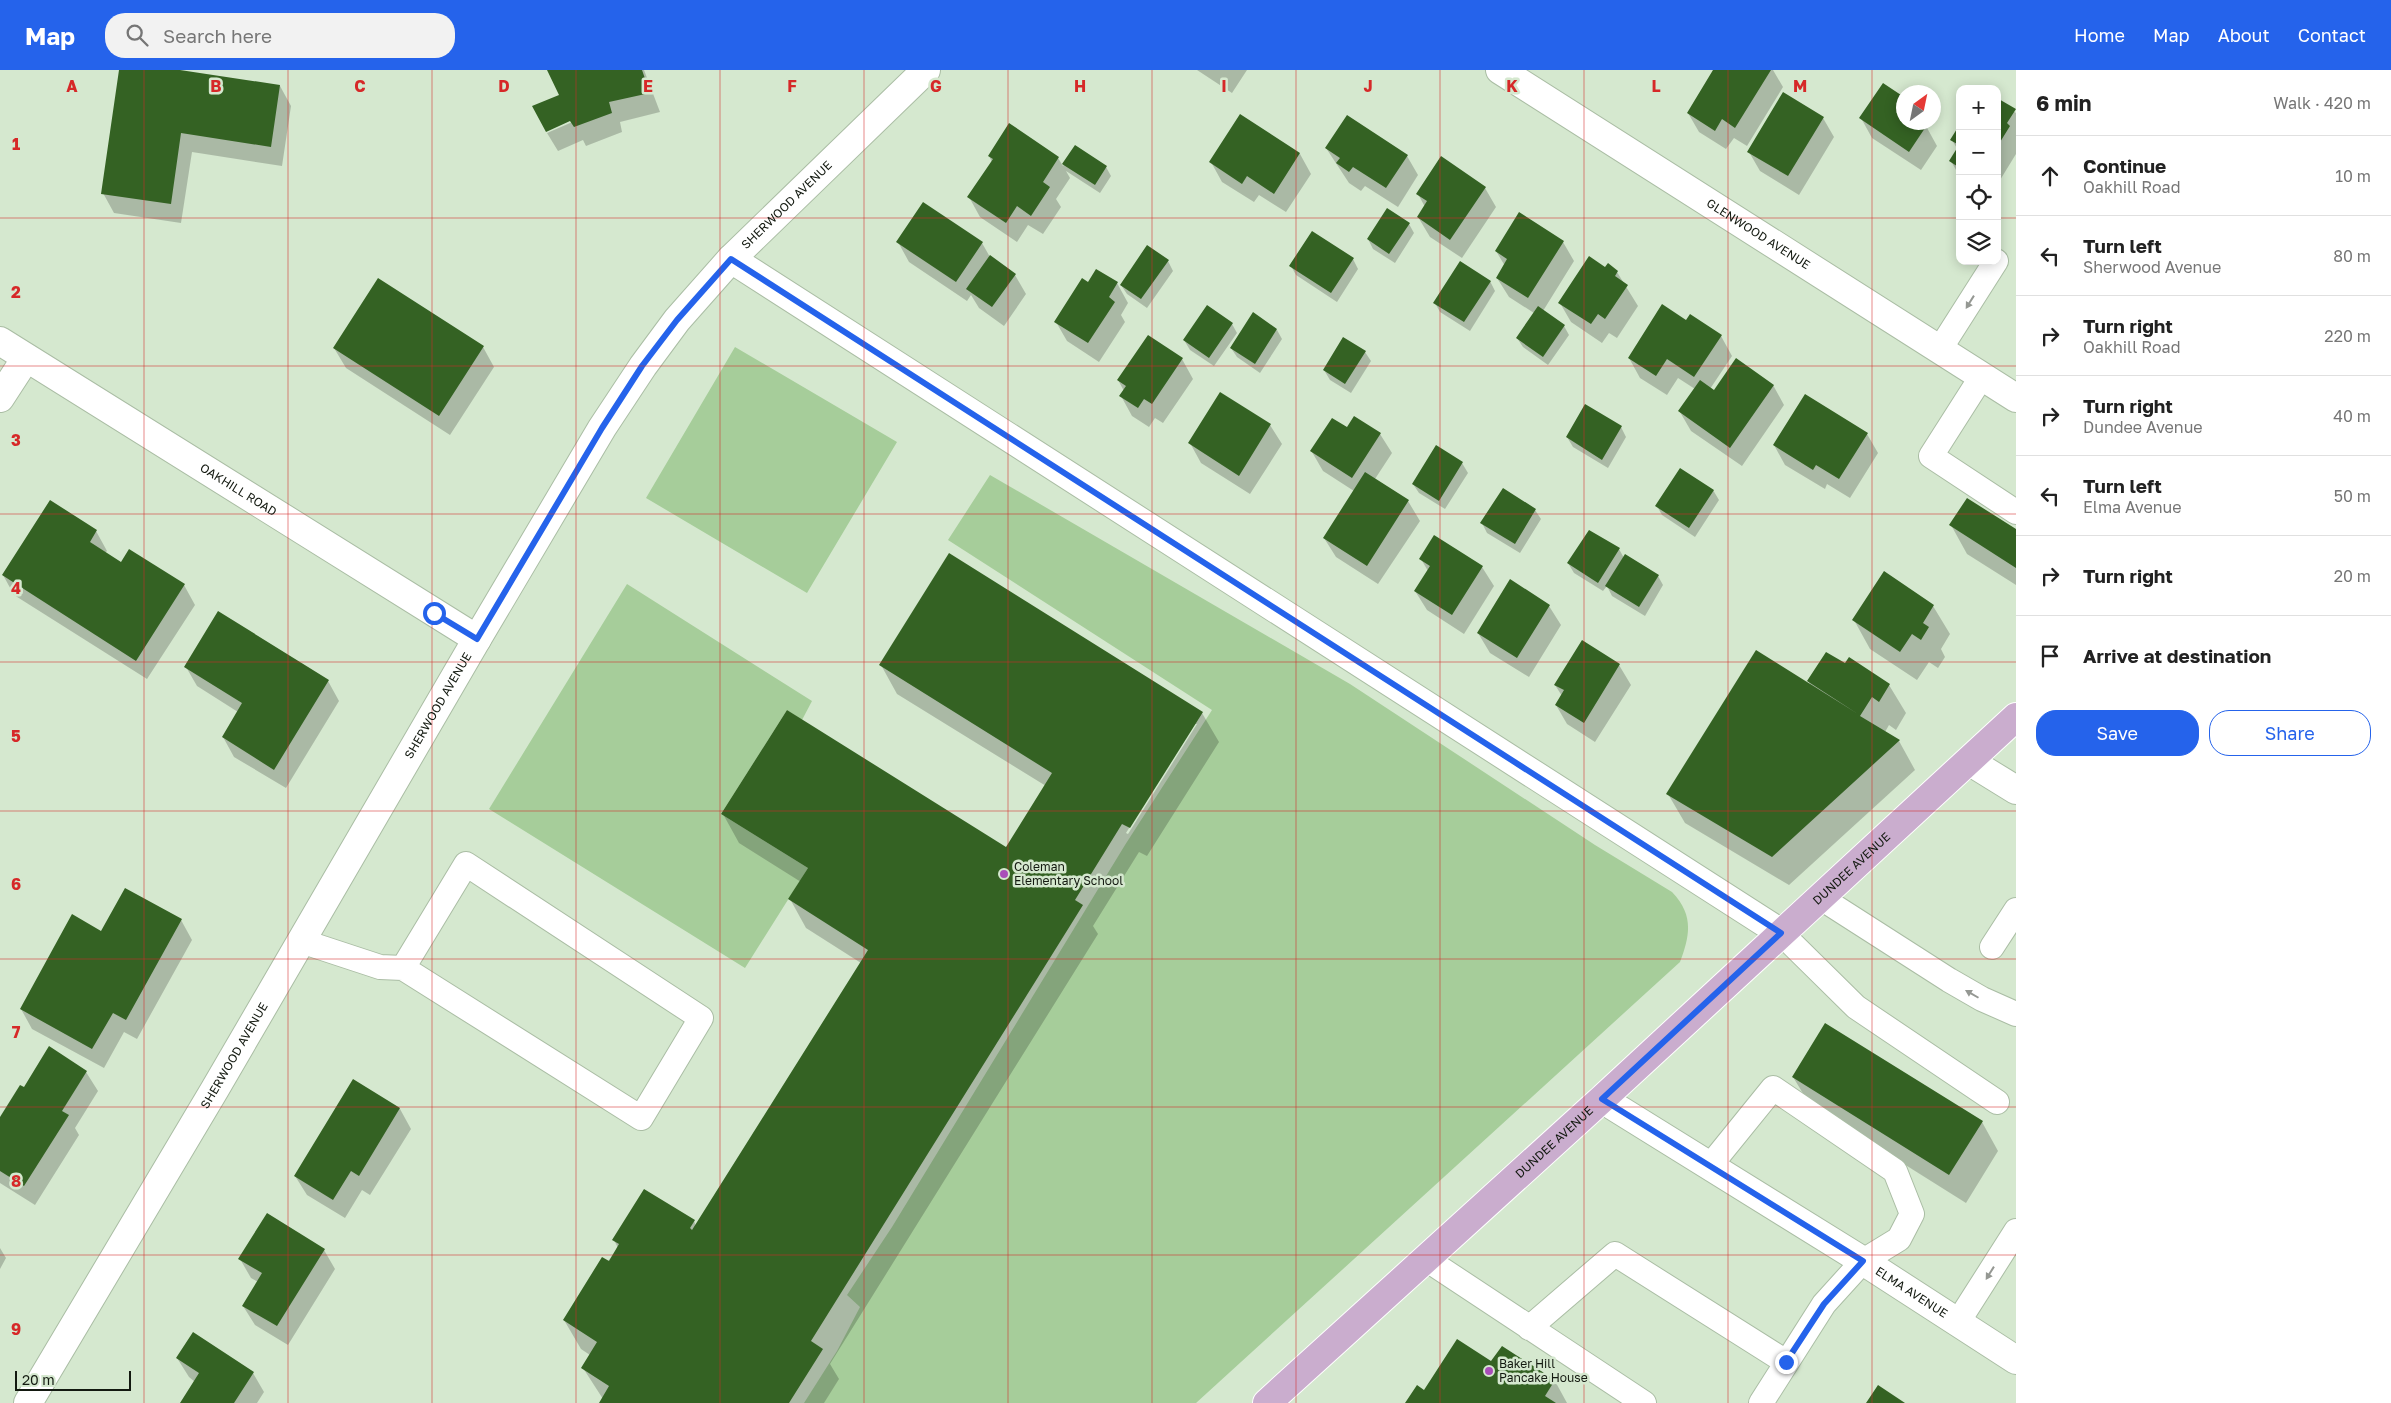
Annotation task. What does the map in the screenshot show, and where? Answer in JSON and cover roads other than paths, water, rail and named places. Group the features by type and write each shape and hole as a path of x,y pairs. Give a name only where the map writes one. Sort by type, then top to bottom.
{"main road":[{"name":"DUNDEE AVENUE","path":"1267,1403 1602,1099 2016,717"}],"street":[{"name":"SHERWOOD AVENUE","path":"28,1403 477,639 602,428 642,366 677,320 731,259 926,70"},
{"name":"GLENWOOD AVENUE","path":"1500,70 2016,398"},
{"path":"731,259 1781,933"},
{"name":"OAKHILL ROAD","path":"0,341 477,639"},
{"path":"0,398 26,358"},
{"path":"1968,761 2016,790"},
{"name":"ELMA AVENUE","path":"1602,1099 2015,1357"}],"lane":[{"path":"2001,258 2016,268"},
{"path":"1940,349 1994,265"},
{"path":"1982,376 1931,456 2016,512"},
{"path":"301,941 380,966 403,968 641,1118 701,1018 466,864 403,968"},
{"path":"1821,898 1982,1000 2016,1014"},
{"path":"1992,947 2016,910"},
{"path":"1781,933 1856,1007 1997,1102"},
{"path":"1709,1167 1773,1088 1895,1171 1912,1214 1899,1239 1863,1261 1824,1304 1760,1403"},
{"path":"1958,1322 2016,1232"},
{"path":"1529,1328 1615,1254 1786,1362"},
{"path":"1426,1259 1644,1403"}],"place":[{"name":"Coleman Elementary School","path":"1004,874"},
{"name":"Baker Hill Pancake House","path":"1489,1371"}]}
